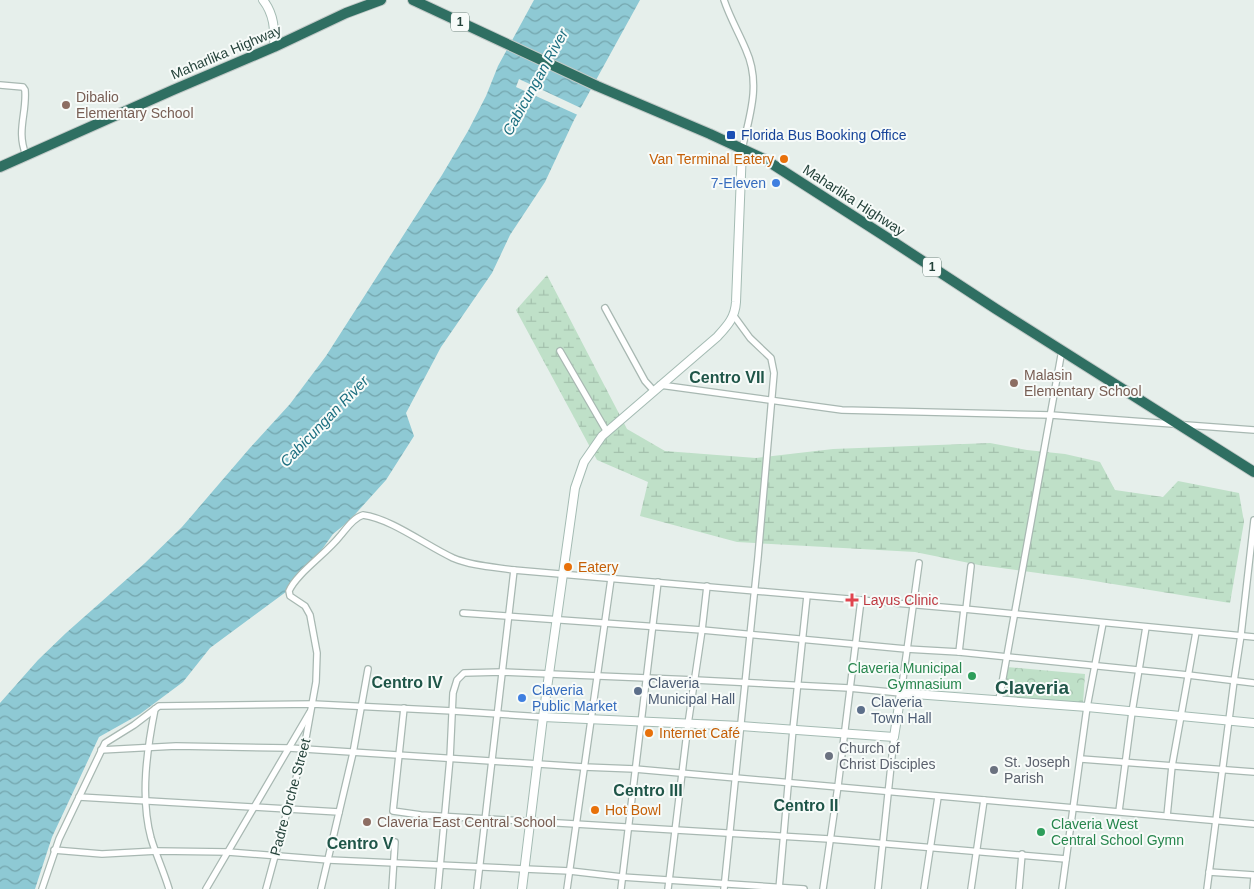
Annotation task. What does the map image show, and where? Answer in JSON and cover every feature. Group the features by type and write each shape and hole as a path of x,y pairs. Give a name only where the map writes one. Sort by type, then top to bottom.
{"highway":[{"name":"Maharlika Highway","path":"0,167 274,47 346,13 381,0"},
{"name":"Maharlika Highway","path":"413,0 598,86 742,149 774,166 1254,472"}],"street":[{"path":"263,0 274,24 274,47"},
{"path":"522,889 543,717 575,488 584,462 592,449 607,432 716,337 731,322 734,316 742,149 754,99 754,85 753,69 747,51 724,0"},
{"path":"0,84 23,87 25,90 21,133 22,145 26,155"},
{"path":"605,308 645,381 654,391"},
{"path":"724,886 750,635 774,372 772,361 750,338 734,316"},
{"path":"999,700 1062,350"},
{"path":"560,351 607,432"},
{"path":"660,385 847,410 1051,415 1254,430"},
{"name":"Padre Orche Street","path":"266,889 304,749 316,675 316,653 310,615 305,606 290,596 289,591 302,574 334,544 359,515 368,515 395,527 455,559 514,570"},
{"path":"1207,889 1241,635 1254,520"},
{"path":"878,889 894,738 919,563"},
{"path":"959,652 971,566"},
{"path":"478,889 514,570 913,604 1254,637"},
{"path":"567,889 611,579"},
{"path":"621,889 658,582"},
{"path":"668,889 688,724 702,630 706,586"},
{"path":"779,888 807,596"},
{"path":"822,889 838,786 861,600"},
{"path":"463,613 702,630 855,645 959,652 1254,683"},
{"path":"1062,889 1087,707 1103,623"},
{"path":"1119,811 1132,712 1146,627"},
{"path":"1167,816 1172,766 1196,632"},
{"path":"321,889 353,753 368,669"},
{"path":"438,889 450,758 454,688 461,674 468,671 849,688 1087,707 1254,723"},
{"path":"42,889 54,850 104,743 134,725 159,706 362,706 590,720 741,726 894,738"},
{"path":"206,889 312,706"},
{"path":"404,708 393,811 444,816 829,839 1066,859"},
{"path":"155,709 148,748 146,800 151,838 169,889"},
{"path":"101,750 176,746 289,748 584,767 635,768 1254,824"},
{"path":"1081,759 1254,772"},
{"path":"924,889 938,796"},
{"path":"79,797 339,812"},
{"path":"971,889 984,800"},
{"path":"392,889 395,842"},
{"path":"54,850 102,854 157,851 228,852 329,860 525,868 622,877 670,879 724,886 804,889"},
{"path":"1019,889 1022,854"},
{"path":"1209,872 1254,876 1253,889"}],"green space":[{"path":"547,275 627,429 665,451 756,458 833,449 990,443 1027,450 1065,454 1100,462 1115,490 1163,497 1178,481 1239,493 1244,522 1230,603 1082,579 979,565 915,552 737,542 640,516 648,482 597,460 516,310"},
{"path":"1007,667 1085,674 1083,704 1005,697"}],"water":[{"name":"Cabicungan River","path":"534,0 640,0 574,120 545,182 510,235 492,273 441,347 406,413 414,436 386,480 349,521 333,534 298,583 210,648 183,682 140,714 99,737 52,837 35,889 0,889 0,703 38,660 182,527 290,404 326,356 442,175 468,131 486,96 498,66"}],"pier":[{"path":"519,79 583,109 580,116 516,87"}],"place":[{"name":"Dibalio Elementary School","path":"66,105"},
{"name":"Florida Bus Booking Office","path":"731,135"},
{"name":"Van Terminal Eatery","path":"784,159"},
{"name":"7-Eleven","path":"776,183"},
{"name":"Malasin Elementary School","path":"1014,383"},
{"name":"Eatery","path":"568,567"},
{"name":"Layus Clinic","path":"852,600"},
{"name":"Claveria Municipal Gymnasium","path":"972,676"},
{"name":"Claveria Municipal Hall","path":"638,691"},
{"name":"Claveria Public Market","path":"522,698"},
{"name":"Claveria Town Hall","path":"861,710"},
{"name":"Internet Café","path":"649,733"},
{"name":"Church of Christ Disciples","path":"829,756"},
{"name":"St. Joseph Parish","path":"994,770"},
{"name":"Hot Bowl","path":"595,810"},
{"name":"Claveria East Central School","path":"367,822"},
{"name":"Claveria West Central School Gymn","path":"1041,832"}],"district":[{"name":"Centro VII","path":"727,377"},
{"name":"Centro IV","path":"407,682"},
{"name":"Claveria","path":"1032,687"},
{"name":"Centro III","path":"648,790"},
{"name":"Centro II","path":"806,805"},
{"name":"Centro V","path":"360,843"}]}
